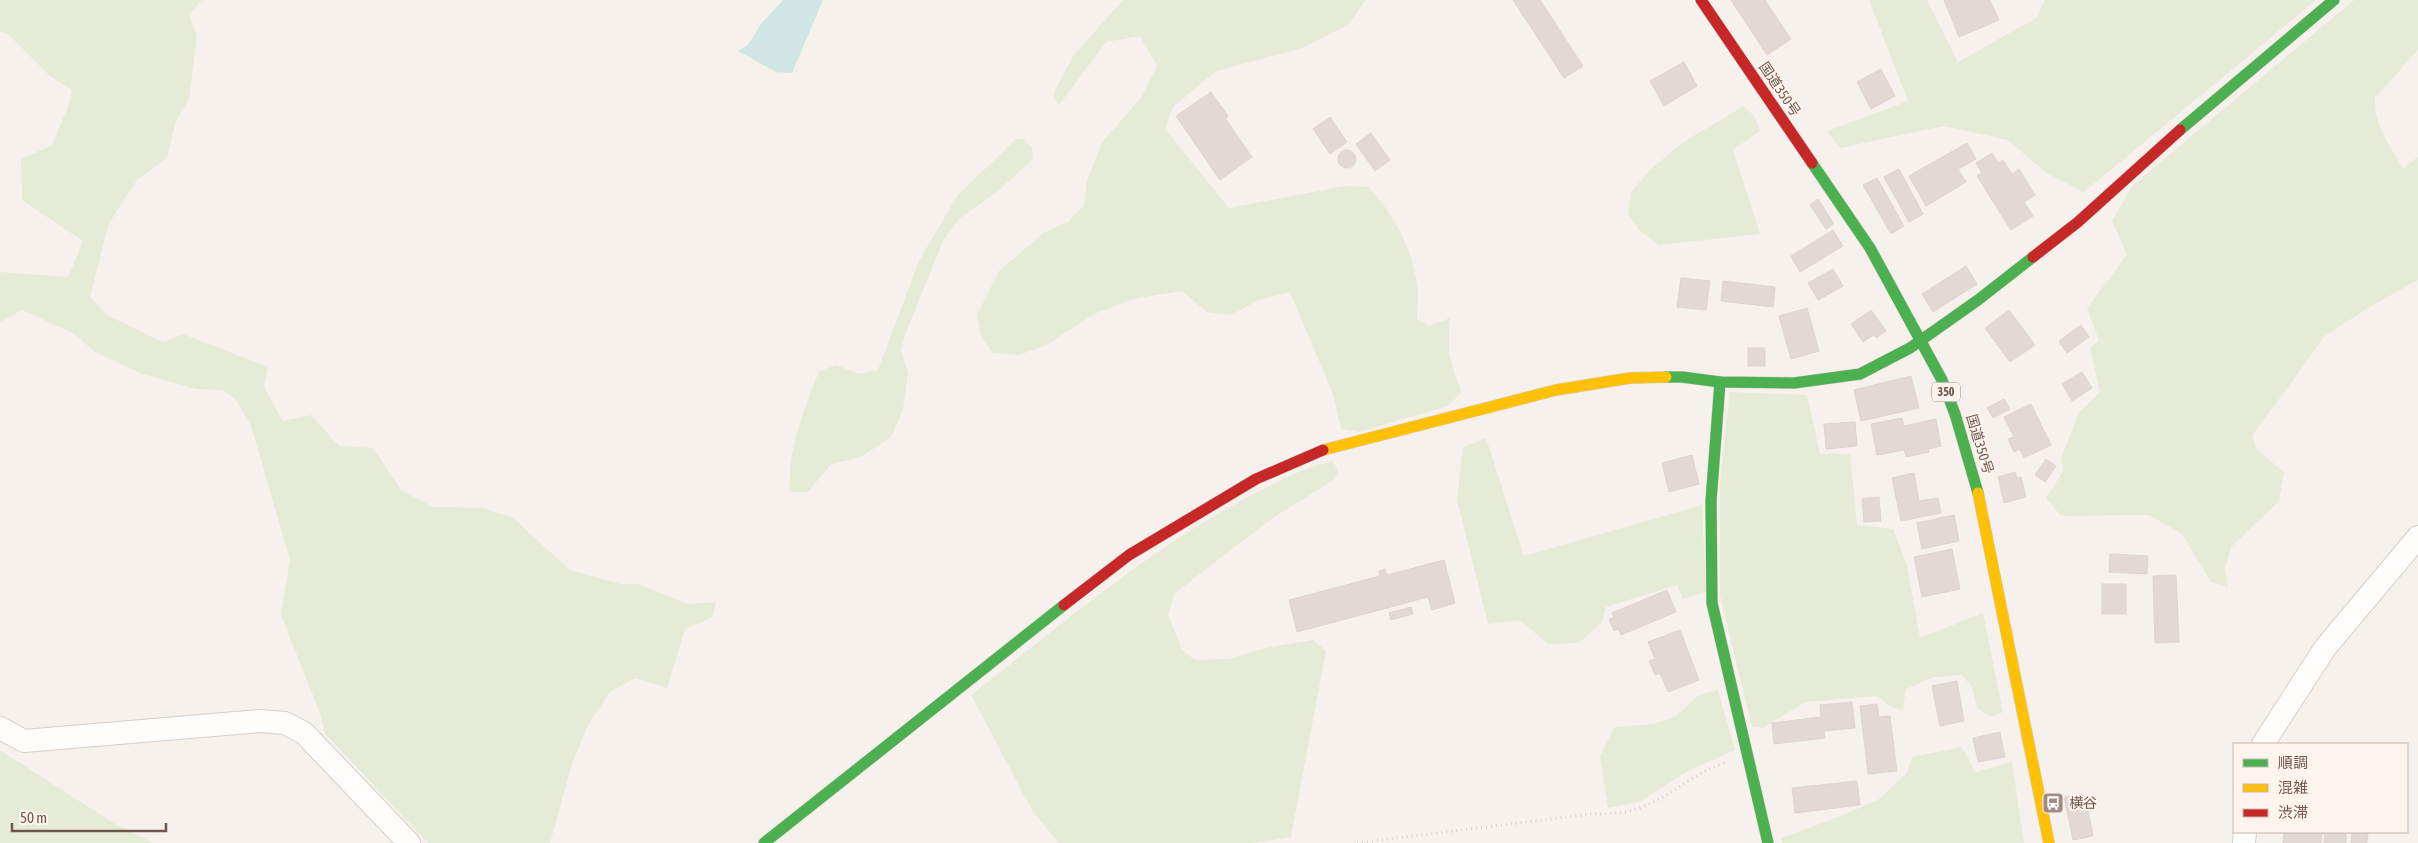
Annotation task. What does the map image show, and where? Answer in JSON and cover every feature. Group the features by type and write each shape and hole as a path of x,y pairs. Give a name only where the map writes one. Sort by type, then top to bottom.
{"main road":[{"name":"国道350号","path":"1701,0 1870,248 1942,380 1955,414 1978,491 2048,843"},
{"path":"764,843 952,692 1129,555 1256,479 1315,452 1348,446 1556,390 1630,378 1682,377 1720,382 1794,384 1860,374 1922,342 2078,222 2150,155 2334,0"},
{"path":"1720,382 1711,501 1712,603 1768,843"}],"street":[{"path":"2264,743 2325,648 2418,538"},
{"path":"0,728 24,741 260,721 285,723 304,733 409,843"}],"path":[{"path":"1357,843 1591,814 1612,814 1642,807 1671,792 1696,774 1724,764 1749,763"}],"green space":[{"path":"0,0 202,0 189,15 197,36 189,98 175,124 167,158 137,180 109,223 90,297 107,315 163,342 183,334 268,367 264,387 283,421 311,415 339,446 373,448 401,490 433,507 483,508 513,518 570,570 621,584 638,584 688,604 716,602 713,617 685,629 667,688 635,678 610,692 588,725 572,764 550,843 428,843 325,734 320,713 281,615 290,560 251,426 236,400 222,390 196,389 142,374 95,352 73,333 22,310 0,322 0,272 68,277 83,241 22,200 21,159 52,145 68,107 72,90 50,76 10,36 0,31"},
{"path":"1123,0 1366,0 1348,25 1303,48 1216,71 1173,107 1165,129 1229,208 1345,186 1369,187 1386,208 1400,232 1411,257 1418,288 1417,319 1429,326 1450,318 1450,356 1462,392 1448,406 1359,432 1341,429 1333,394 1290,292 1258,300 1232,315 1207,312 1182,291 1133,299 1094,314 1047,345 1019,355 993,353 981,337 977,315 999,271 1043,233 1068,222 1084,205 1087,181 1102,142 1141,98 1157,66 1140,36 1106,42 1059,105 1053,94 1073,56"},
{"path":"1869,0 1927,0 1958,62 2036,18 2045,0 2316,0 2084,192 2046,173 2008,140 1944,126 1840,148 1827,131 1908,101"},
{"path":"2354,0 2418,0 2418,50 2375,98 2375,108 2380,126 2403,168 2418,157 2418,280 2368,308 2325,336 2252,436 2257,450 2284,472 2279,501 2231,547 2225,568 2228,588 2211,582 2182,534 2149,515 2061,516 2046,498 2064,470 2061,458 2079,413 2100,392 2090,347 2099,341 2087,308 2127,255 2112,221 2132,186"},
{"path":"1744,106 1755,117 1760,131 1733,150 1760,234 1659,245 1640,231 1628,215 1631,192 1652,168 1685,141"},
{"path":"1016,139 1024,139 1032,148 1033,159 997,192 961,217 944,239 906,332 901,350 908,373 903,410 891,437 861,457 831,464 808,492 790,492 791,461 794,445 802,416 819,371 837,365 858,374 878,370 919,261 957,196"},
{"path":"1730,392 1807,395 1820,454 1850,454 1857,525 1893,529 1907,565 1920,638 1983,613 2003,712 1991,717 1977,708 1972,687 1962,675 1934,677 1906,689 1903,710 1891,707 1877,696 1805,702 1763,728 1752,727 1720,596 1720,482"},
{"path":"1486,438 1524,556 1702,505 1706,592 1683,599 1677,585 1606,607 1602,622 1579,643 1548,644 1520,620 1488,624 1457,500 1463,447"},
{"path":"1333,461 1338,471 1334,480 1274,517 1175,593 1168,614 1182,650 1195,660 1229,659 1266,648 1313,640 1326,651 1291,837 1254,843 1059,843 1033,812 971,695 1075,613 1183,535 1221,512 1278,482 1323,463"},
{"path":"1718,690 1735,750 1686,772 1641,801 1608,808 1600,756 1615,727 1654,724 1676,716 1699,695"},
{"path":"1962,747 1975,772 2012,762 2024,843 1782,843 1781,838 1878,800 1907,773 1912,757"},
{"path":"0,750 115,824 153,843 0,843"}],"water":[{"path":"783,0 823,0 792,73 776,72 738,51 748,45 761,24"}],"building":[{"path":"1513,0 1540,0 1583,66 1564,78"},
{"path":"1731,0 1765,0 1791,39 1767,55"},
{"path":"1944,0 1990,0 1999,20 1959,37"},
{"path":"1684,62 1697,86 1664,106 1650,81"},
{"path":"1881,69 1895,96 1871,109 1857,82"},
{"path":"1211,92 1228,116 1225,118 1252,157 1220,180 1176,116"},
{"path":"1330,117 1347,142 1330,154 1313,129"},
{"path":"1371,133 1390,160 1375,171 1356,144"},
{"path":"1967,143 1976,159 1958,169 1966,182 1926,206 1909,176"},
{"path":"1347,150 1353,153 1356,159 1353,165 1347,168 1341,165 1338,159 1341,153"},
{"path":"1992,153 1998,163 2003,160 2012,174 2019,169 2035,195 2024,202 2033,216 2011,230 1977,176 1982,173 1976,163"},
{"path":"1899,169 1923,214 1909,222 1884,177"},
{"path":"1877,178 1904,226 1891,234 1863,185"},
{"path":"1818,199 1834,224 1826,229 1810,205"},
{"path":"1833,230 1843,246 1800,272 1791,256"},
{"path":"1966,266 1977,284 1933,312 1922,294"},
{"path":"1833,269 1843,286 1818,300 1808,283"},
{"path":"1681,278 1710,281 1706,310 1677,307"},
{"path":"1723,281 1775,287 1773,307 1721,301"},
{"path":"1807,308 1819,351 1791,359 1779,316"},
{"path":"1871,310 1886,331 1876,338 1874,335 1863,342 1851,324"},
{"path":"2009,310 2035,345 2010,362 1985,328"},
{"path":"2081,325 2089,337 2067,353 2059,341"},
{"path":"1748,348 1765,348 1765,366 1748,366"},
{"path":"2082,372 2092,388 2072,401 2062,384"},
{"path":"1911,376 1919,408 1861,421 1854,390"},
{"path":"2004,399 2010,409 1993,418 1987,408"},
{"path":"2031,404 2051,445 2024,458 2020,449 2014,452 2008,439 2014,437 2004,417"},
{"path":"1902,418 1904,426 1936,419 1941,446 1928,449 1929,452 1906,457 1904,450 1877,455 1871,424"},
{"path":"1855,422 1857,446 1826,449 1824,424"},
{"path":"1692,455 1699,484 1669,492 1662,463"},
{"path":"2046,459 2056,466 2045,482 2035,475"},
{"path":"2015,472 2017,478 2021,477 2026,497 2004,503 1998,477"},
{"path":"1914,473 1919,501 1938,498 1941,513 1901,521 1892,478"},
{"path":"1879,497 1881,521 1864,522 1862,499"},
{"path":"1954,515 1959,541 1922,549 1917,523"},
{"path":"1952,549 1960,589 1922,597 1914,557"},
{"path":"2110,554 2148,556 2147,574 2109,572"},
{"path":"1444,560 1455,603 1432,610 1428,597 1297,632 1289,600 1380,576 1379,571 1385,569 1387,575"},
{"path":"2176,575 2179,642 2155,643 2153,576"},
{"path":"2102,584 2126,584 2126,614 2102,614"},
{"path":"1667,590 1676,612 1621,635 1619,629 1614,631 1609,619 1614,617 1612,613"},
{"path":"1411,607 1413,614 1391,620 1389,613"},
{"path":"1680,630 1699,680 1668,692 1660,673 1655,675 1649,661 1655,659 1648,642"},
{"path":"1957,681 1964,721 1940,726 1932,686"},
{"path":"1852,702 1855,728 1824,731 1825,738 1774,744 1772,723 1821,717 1820,705"},
{"path":"1877,704 1879,717 1890,716 1897,771 1868,774 1860,706"},
{"path":"2000,732 2005,757 1978,762 1973,738"},
{"path":"1857,781 1860,805 1795,813 1792,788"},
{"path":"2076,795 2078,802 2086,800 2093,836 2073,840 2064,797"},
{"path":"2284,833 2322,833 2321,843 2283,843"},
{"path":"2325,833 2346,833 2346,843 2324,843"},
{"path":"2352,833 2368,833 2367,843 2351,843"}],"traffic: fast":[{"path":"2180,130 2334,0"},
{"path":"1812,163 1870,248 1942,380 1955,414 1978,493"},
{"path":"1666,377 1720,382 1794,383 1860,374 1910,348 1978,300 2033,257"},
{"path":"1720,382 1711,501 1712,603 1768,843"},
{"path":"764,843 1064,605"}],"traffic: slow":[{"path":"1323,450 1556,390 1630,378 1666,377"},
{"path":"1978,493 2049,843"}],"traffic: jam":[{"path":"1701,0 1812,163"},
{"path":"2033,257 2078,222 2180,130"},
{"path":"1064,605 1129,555 1256,479 1323,450"}],"place":[{"name":"横谷","path":"2053,803"}]}
